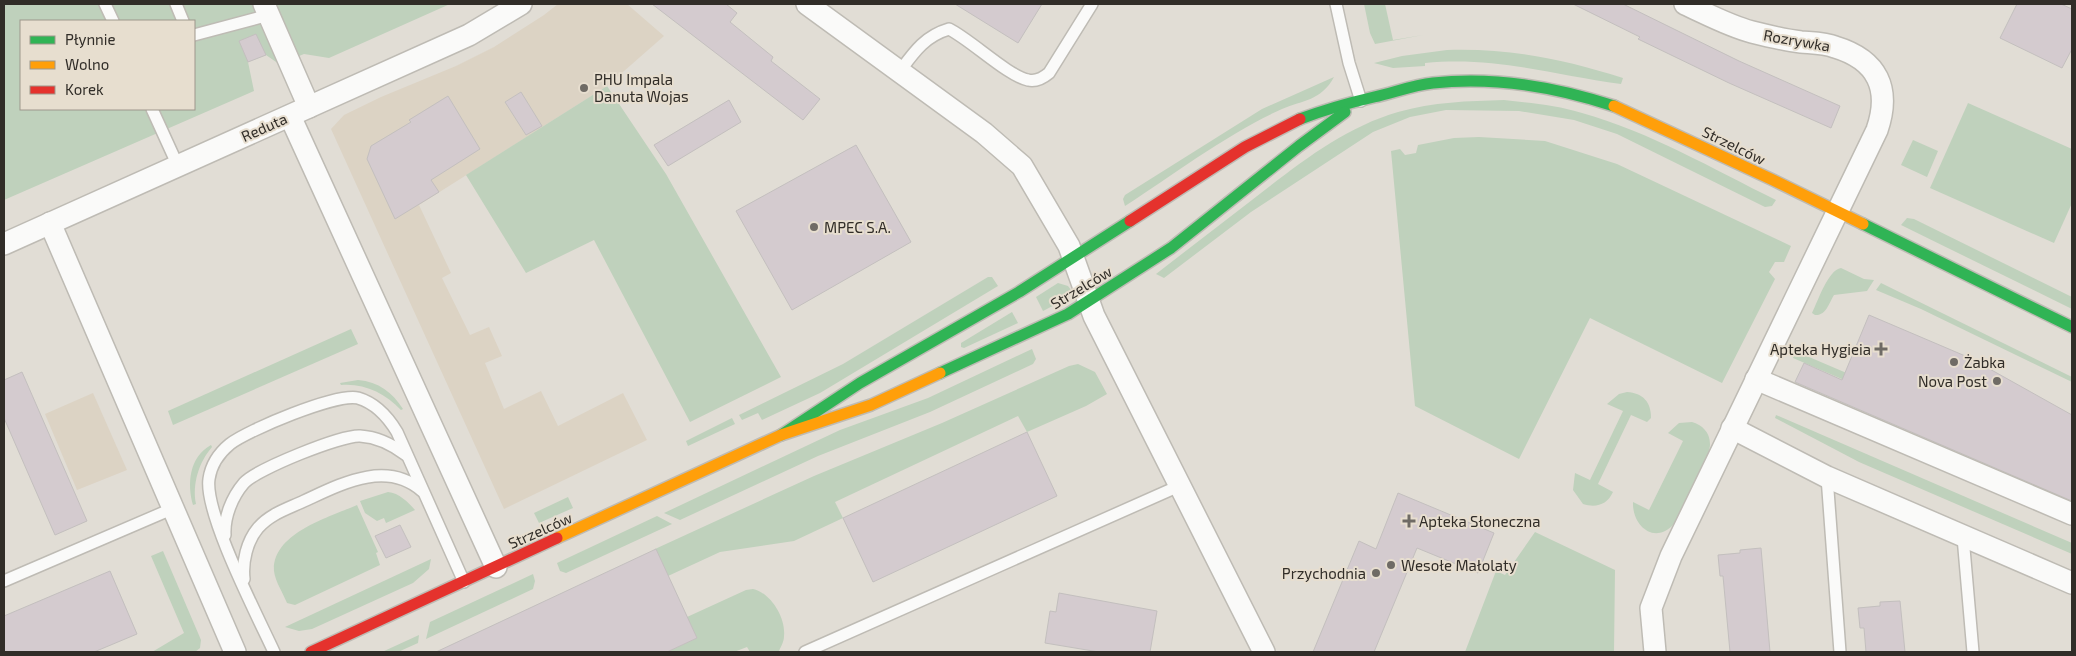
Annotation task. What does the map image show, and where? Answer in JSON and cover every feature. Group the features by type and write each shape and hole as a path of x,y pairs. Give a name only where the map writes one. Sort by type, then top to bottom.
{"street":[{"name":"Reduta","path":"4,244 469,35 521,4"},
{"path":"807,4 984,133 1022,166 1069,246 1094,316 1264,652"},
{"name":"Rozrywka","path":"1655,652 1651,608 1671,556 1881,117 1884,97 1876,75 1863,61 1834,46 1788,40 1751,31 1685,4"},
{"path":"267,9 300,112 496,567"},
{"name":"Strzelców","path":"781,435 860,383 1018,292 1245,147 1294,121 1326,109 1432,83 1459,81 1520,83 1571,93 1622,109 2072,326"},
{"name":"Strzelców","path":"311,652 781,435 871,405 1068,314 1171,248 1299,146 1361,101"},
{"path":"50,223 235,652"},
{"path":"1756,379 2072,514"},
{"path":"1732,428 1827,477 2072,583"}],"lane":[{"path":"105,4 113,20"},
{"path":"176,4 183,20"},
{"path":"900,71 921,43 938,32 949,29 960,34 1017,76 1028,80 1041,79 1049,73 1092,4"},
{"path":"1336,4 1349,63 1361,101"},
{"path":"195,35 267,9"},
{"path":"152,110 178,166"},
{"path":"274,652 210,503 209,478 216,459 223,451 243,436 320,403 336,398 353,397 369,403 388,419 397,432 464,582"},
{"path":"226,544 225,526 234,498 246,481 260,472 331,442 352,436 378,439 395,447 407,456"},
{"path":"245,588 244,565 248,547 257,530 271,516 349,481 365,476 380,476 403,480 417,486 423,492"},
{"path":"1827,477 1840,652"},
{"path":"806,652 1179,486"},
{"path":"4,581 174,508"},
{"path":"1963,537 1973,652"}],"shaded area":[{"path":"558,4 627,4 664,36 607,86 419,205 451,273 442,278 470,335 489,327 502,356 485,363 504,409 541,391 558,426 623,393 647,440 504,509 331,129 344,115 381,97 456,66 494,47"},
{"path":"93,393 127,470 77,490 45,414"}],"green space":[{"path":"4,4 450,4 329,58 304,54 279,64 266,55 248,62 254,91 4,200"},
{"path":"1364,4 1385,4 1393,40 1423,35 1375,44 1370,33"},
{"path":"1447,50 1493,51 1536,56 1579,65 1623,78 1621,84 1524,67 1476,62 1425,63 1425,66 1393,68 1374,63 1402,56"},
{"path":"1334,77 1323,91 1311,99 1282,109 1242,129 1125,206 1123,199 1125,195 1262,109"},
{"path":"607,86 666,174 781,377 690,422 594,240 526,273 466,175"},
{"path":"1504,100 1563,108 1632,130 1681,152 1776,200 1772,206 1765,207 1617,134 1574,120 1519,111 1446,110 1410,117 1373,132 1251,212 1164,278 1156,274 1303,161 1358,128 1398,112 1424,106"},
{"path":"1968,103 2072,149 2072,203 2054,243 1930,188"},
{"path":"1479,137 1545,141 1617,164 1791,246 1784,262 1775,262 1769,272 1775,279 1722,383 1590,318 1519,459 1415,406 1391,151 1400,149 1405,155 1416,153 1418,145 1454,138"},
{"path":"1913,140 1938,151 1927,177 1901,165"},
{"path":"1907,218 1914,219 2072,297 2072,309 1901,225"},
{"path":"1841,268 1864,279 1874,280 1867,291 1834,295 1825,311 1815,315 1812,313 1824,287 1832,274"},
{"path":"988,277 992,277 998,286 820,393 762,420 758,413 742,420 739,415 843,364"},
{"path":"1058,283 1068,286 1071,290 1068,298 1043,311 1036,297"},
{"path":"1881,283 2072,377 2072,382 1921,309 1876,290"},
{"path":"1012,312 1018,323 964,348 961,347 961,343"},
{"path":"351,329 358,344 173,425 168,411"},
{"path":"1032,349 1036,359 1033,364 930,412 818,456 680,520 664,513 840,430 928,398"},
{"path":"1795,351 2053,461 2069,438 2072,440 2072,478 1793,358"},
{"path":"1078,364 1095,372 1107,394 1086,406 1027,432 1018,416 835,502 843,518 794,541 720,552 668,576 655,549 814,476 942,423 1069,366"},
{"path":"358,380 372,383 384,389 403,409 401,410 374,390 358,386 341,385 340,383"},
{"path":"1627,392 1638,394 1645,399 1650,407 1651,418 1647,422 1631,415 1598,484 1613,492 1611,496 1601,504 1592,506 1583,504 1573,490 1575,473 1590,480 1623,411 1607,404 1619,394"},
{"path":"1776,415 2072,543 2072,554 1859,462 1775,418"},
{"path":"732,418 735,424 688,446 686,441"},
{"path":"1692,422 1702,427 1709,436 1710,444 1706,460 1676,521 1665,531 1651,532 1645,529 1636,518 1633,502 1649,510 1683,441 1668,433 1679,423"},
{"path":"211,445 212,447 200,466 195,489 196,504 193,505 190,480 194,464 198,456"},
{"path":"388,492 400,496 415,510 386,523 384,518 377,521 365,513 360,501"},
{"path":"568,497 573,508 539,523 534,513"},
{"path":"357,505 378,552 376,553 380,565 295,605 287,603 277,583 274,571 276,558 282,546 305,528"},
{"path":"657,516 672,524 566,573 560,571 557,563"},
{"path":"1535,532 1615,570 1614,652 1465,652 1496,571 1505,575"},
{"path":"163,551 201,640 200,648 195,652 152,652 184,633 151,556"},
{"path":"431,559 429,569 413,583 312,629 299,631 285,627"},
{"path":"533,574 535,581 533,589 426,639 430,622"},
{"path":"753,589 766,595 780,614 783,622 784,636 779,651 750,652 747,647 734,652 667,652 697,638 687,617 746,590"},
{"path":"419,635 418,643 398,652 382,652"}],"building":[{"path":"652,4 726,4 737,13 730,22 773,57 771,61 820,99 803,120"},
{"path":"955,4 1042,4 1018,43"},
{"path":"1573,4 1623,4 1739,61 1840,106 1831,128 1729,83 1638,39 1640,37"},
{"path":"2017,4 2061,4 2072,9 2072,49 2062,68 2000,38"},
{"path":"256,34 266,55 248,62 239,41"},
{"path":"521,92 542,126 526,135 505,102"},
{"path":"448,96 480,149 431,180 439,192 395,219 367,159 371,146 411,122 409,120"},
{"path":"729,100 741,122 668,166 654,145"},
{"path":"856,145 911,242 792,310 736,211"},
{"path":"1869,315 1970,358 2072,415 2072,501 1795,382 1804,363 1842,380"},
{"path":"22,372 87,521 55,535 4,418 4,380"},
{"path":"1027,432 1057,496 873,582 843,518"},
{"name":"Przychodnia","path":"1398,493 1494,533 1478,573 1417,548 1374,652 1313,652 1359,541 1376,549"},
{"path":"400,525 411,547 386,558 375,536"},
{"path":"1761,548 1770,652 1730,652 1723,576 1720,576 1718,555 1740,553 1740,550"},
{"path":"656,549 697,638 667,652 436,652"},
{"path":"110,571 137,634 94,652 4,652 4,616"},
{"path":"1059,593 1157,611 1150,652 1099,652 1045,643 1050,611 1056,612"},
{"path":"1900,601 1905,652 1866,652 1864,628 1860,628 1858,608 1880,606 1880,602"}],"traffic: fast":[{"path":"1300,119 1336,107 1411,87 1456,81 1502,82 1525,85 1570,93 1614,106"},
{"path":"940,373 1068,314 1171,248 1299,146 1345,112"},
{"path":"781,435 860,383 1019,292 1130,221"},
{"path":"1863,224 2072,327"}],"traffic: slow":[{"path":"1614,106 1863,224"},
{"path":"557,538 781,435 871,405 940,373"}],"traffic: jam":[{"path":"1130,221 1245,147 1300,119"},
{"path":"311,652 557,538"}],"place":[{"name":"PHU Impala Danuta Wojas","path":"584,88"},
{"name":"MPEC S.A.","path":"814,227"},
{"name":"Apteka Hygieia","path":"1881,349"},
{"name":"Żabka","path":"1954,362"},
{"name":"Nova Post","path":"1997,381"},
{"name":"Apteka Słoneczna","path":"1409,521"},
{"name":"Wesołe Małolaty","path":"1391,565"},
{"name":"Przychodnia","path":"1376,573"}]}
